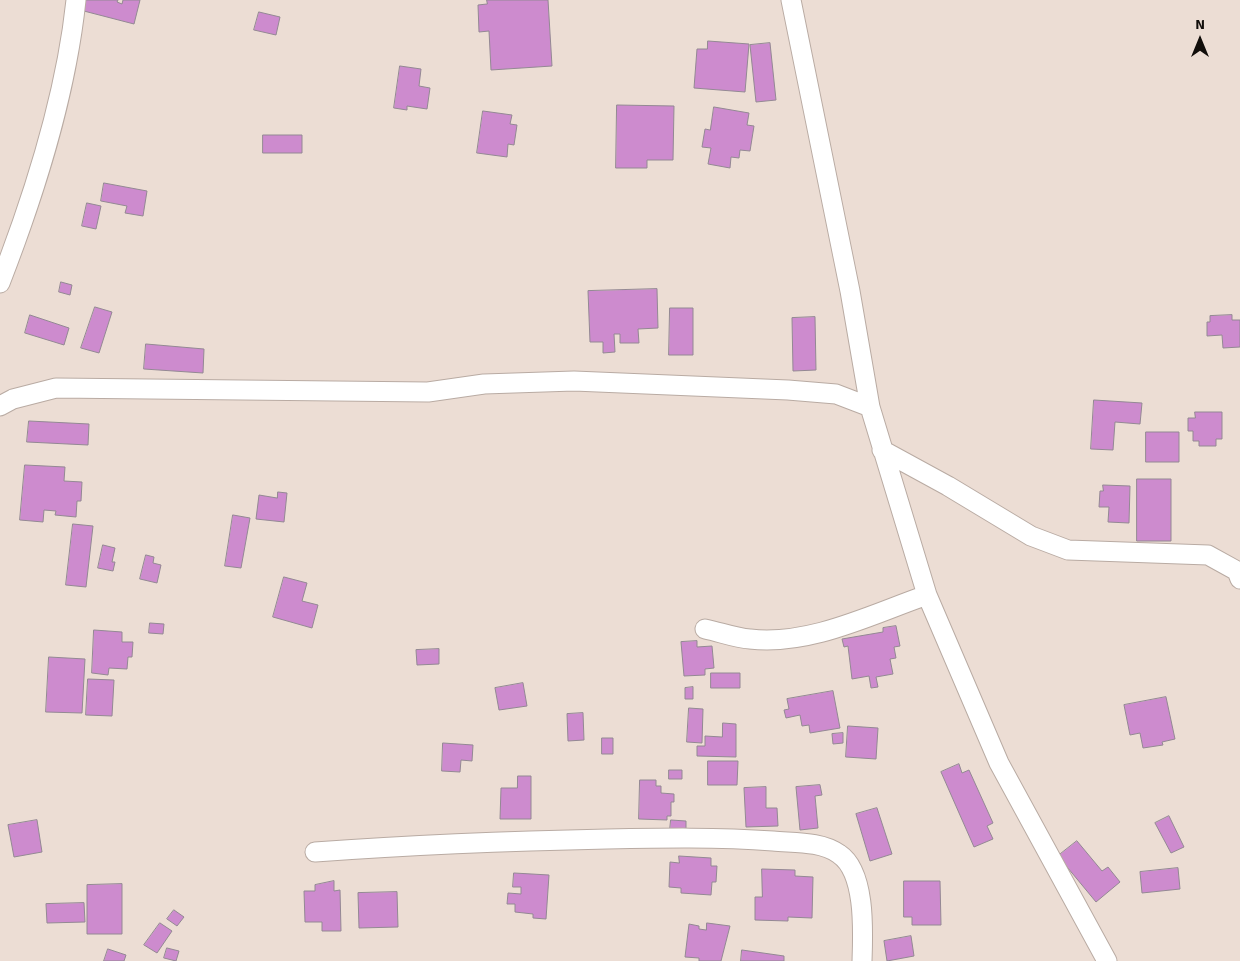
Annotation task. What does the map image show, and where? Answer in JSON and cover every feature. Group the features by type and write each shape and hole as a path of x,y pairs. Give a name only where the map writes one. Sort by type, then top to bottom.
{"street":[{"path":"0,283 16,243 55,115 73,29 76,0"},
{"path":"791,0 859,339 870,407 927,595 999,763 1107,961"},
{"path":"0,406 13,399 56,388 428,392 484,384 574,381 788,390 836,394 870,407"},
{"path":"882,450 948,486 1030,536 1068,550 1208,555 1237,570 1240,579"},
{"path":"705,629 750,639 794,638 826,630 927,595"},
{"path":"315,852 431,844 728,838 820,845 840,854 851,867 864,921 862,961"}],"building":[{"path":"83,0 118,0 117,2 122,4 123,0 140,0 134,24 80,10"},
{"path":"487,0 548,0 552,66 491,70 489,31 479,32 478,5 487,4"},
{"path":"259,12 280,17 276,35 254,30"},
{"path":"708,41 749,44 745,92 694,88 697,49 707,49"},
{"path":"770,43 776,100 756,102 750,45"},
{"path":"400,66 421,69 419,86 430,88 427,109 407,106 407,110 394,108"},
{"path":"617,105 674,106 673,160 647,160 647,168 616,168"},
{"path":"714,107 749,113 747,125 754,126 750,151 740,150 739,158 731,157 730,168 708,164 711,148 702,147 705,129 710,130"},
{"path":"483,111 512,115 510,124 517,125 514,145 508,144 507,157 477,153"},
{"path":"263,135 302,135 302,153 263,153"},
{"path":"104,183 147,191 143,216 125,213 127,206 101,201"},
{"path":"87,203 101,206 96,229 82,226"},
{"path":"61,282 72,285 70,295 59,292"},
{"path":"657,289 658,328 638,329 639,343 620,343 620,334 614,334 615,352 603,353 603,342 590,342 588,291"},
{"path":"95,307 112,312 99,353 81,348"},
{"path":"670,308 693,308 693,355 669,355"},
{"path":"30,315 69,328 64,345 25,333"},
{"path":"1232,315 1232,320 1240,320 1240,347 1223,348 1222,335 1207,336 1207,322 1210,322 1210,316"},
{"path":"815,317 816,370 793,371 792,318"},
{"path":"146,344 204,349 203,373 144,369"},
{"path":"1094,400 1142,403 1140,424 1115,422 1113,450 1091,449"},
{"path":"1195,412 1222,412 1222,439 1216,439 1216,446 1199,446 1199,441 1193,441 1193,431 1188,431 1188,418 1195,418"},
{"path":"29,421 89,424 88,445 27,442"},
{"path":"1146,432 1179,432 1179,462 1146,462"},
{"path":"25,465 65,467 64,481 82,482 81,501 77,501 76,517 55,515 56,511 44,510 43,522 20,520"},
{"path":"1137,479 1171,479 1171,541 1137,541"},
{"path":"1103,485 1130,486 1129,523 1108,522 1109,507 1099,507 1100,491 1103,491"},
{"path":"278,492 287,493 284,522 256,519 259,495 277,498"},
{"path":"233,515 250,518 241,568 225,566"},
{"path":"73,524 93,526 86,587 66,585"},
{"path":"103,545 115,548 112,562 115,562 113,571 98,568"},
{"path":"146,555 154,557 153,563 161,565 157,583 140,579"},
{"path":"284,577 307,583 302,601 318,605 312,628 273,617"},
{"path":"150,623 164,624 163,634 149,633"},
{"path":"896,626 900,646 894,647 896,658 890,659 893,674 876,677 878,687 871,688 869,676 852,679 848,646 844,647 842,639 883,632 883,628"},
{"path":"94,630 122,632 122,642 133,642 132,657 128,657 127,669 109,668 108,675 92,673"},
{"path":"697,641 697,647 712,646 714,668 705,669 705,675 684,676 681,642"},
{"path":"439,649 439,664 417,665 416,650"},
{"path":"49,657 85,659 82,713 46,712"},
{"path":"711,673 740,673 740,688 711,688"},
{"path":"88,679 114,680 112,716 86,715"},
{"path":"523,683 527,706 499,710 495,688"},
{"path":"693,687 693,699 685,699 685,688"},
{"path":"833,691 840,728 810,733 809,725 802,726 800,715 786,718 784,710 789,709 787,699"},
{"path":"1166,697 1175,739 1162,742 1163,745 1143,748 1140,733 1130,735 1124,705"},
{"path":"689,708 703,709 702,743 687,742"},
{"path":"583,713 584,740 568,741 567,714"},
{"path":"723,723 736,724 736,757 697,756 697,746 705,746 705,736 722,737"},
{"path":"848,726 878,728 876,759 846,757"},
{"path":"843,733 843,743 833,744 832,734"},
{"path":"602,738 613,738 613,754 602,754"},
{"path":"443,743 473,745 472,761 461,760 460,772 442,771"},
{"path":"708,761 738,761 737,785 708,785"},
{"path":"959,764 962,773 969,770 993,823 987,826 993,839 974,847 941,772"},
{"path":"669,770 682,770 682,779 669,779"},
{"path":"518,776 531,776 531,819 500,819 501,788 517,788"},
{"path":"640,780 656,780 656,786 661,786 661,793 674,794 674,802 671,802 671,816 667,816 667,820 639,819"},
{"path":"820,785 822,795 815,796 818,828 800,830 796,787"},
{"path":"766,787 766,808 777,808 778,826 746,827 744,788"},
{"path":"877,808 892,854 870,861 856,814"},
{"path":"1169,816 1184,847 1171,853 1155,823"},
{"path":"37,820 42,852 14,857 8,825"},
{"path":"671,820 686,821 686,831 670,830"},
{"path":"1077,841 1102,871 1108,867 1120,882 1096,902 1058,856"},
{"path":"679,856 711,858 711,866 717,866 716,882 712,882 711,895 681,893 681,888 669,887 670,862 679,863"},
{"path":"1178,868 1180,889 1142,893 1140,872"},
{"path":"762,869 795,870 795,876 813,877 812,918 788,917 788,921 755,920 755,897 762,897"},
{"path":"514,873 549,875 546,919 533,918 533,914 515,912 515,904 507,904 508,893 521,894 521,887 513,887"},
{"path":"334,881 334,891 340,890 341,931 322,931 322,922 305,922 304,891 315,891 315,885"},
{"path":"904,881 940,881 941,925 912,925 912,917 904,917"},
{"path":"122,884 122,934 87,934 87,885"},
{"path":"397,892 398,927 359,928 358,893"},
{"path":"84,903 85,922 47,923 46,904"},
{"path":"174,910 184,917 177,926 167,919"},
{"path":"160,923 172,931 157,953 144,945"},
{"path":"707,923 730,926 721,961 699,961 699,958 685,957 689,924 706,930"},
{"path":"911,936 914,956 887,961 884,941"},
{"path":"167,948 179,951 176,961 164,958"},
{"path":"108,949 126,955 124,961 104,961"},
{"path":"742,950 784,956 784,961 741,961"}]}
